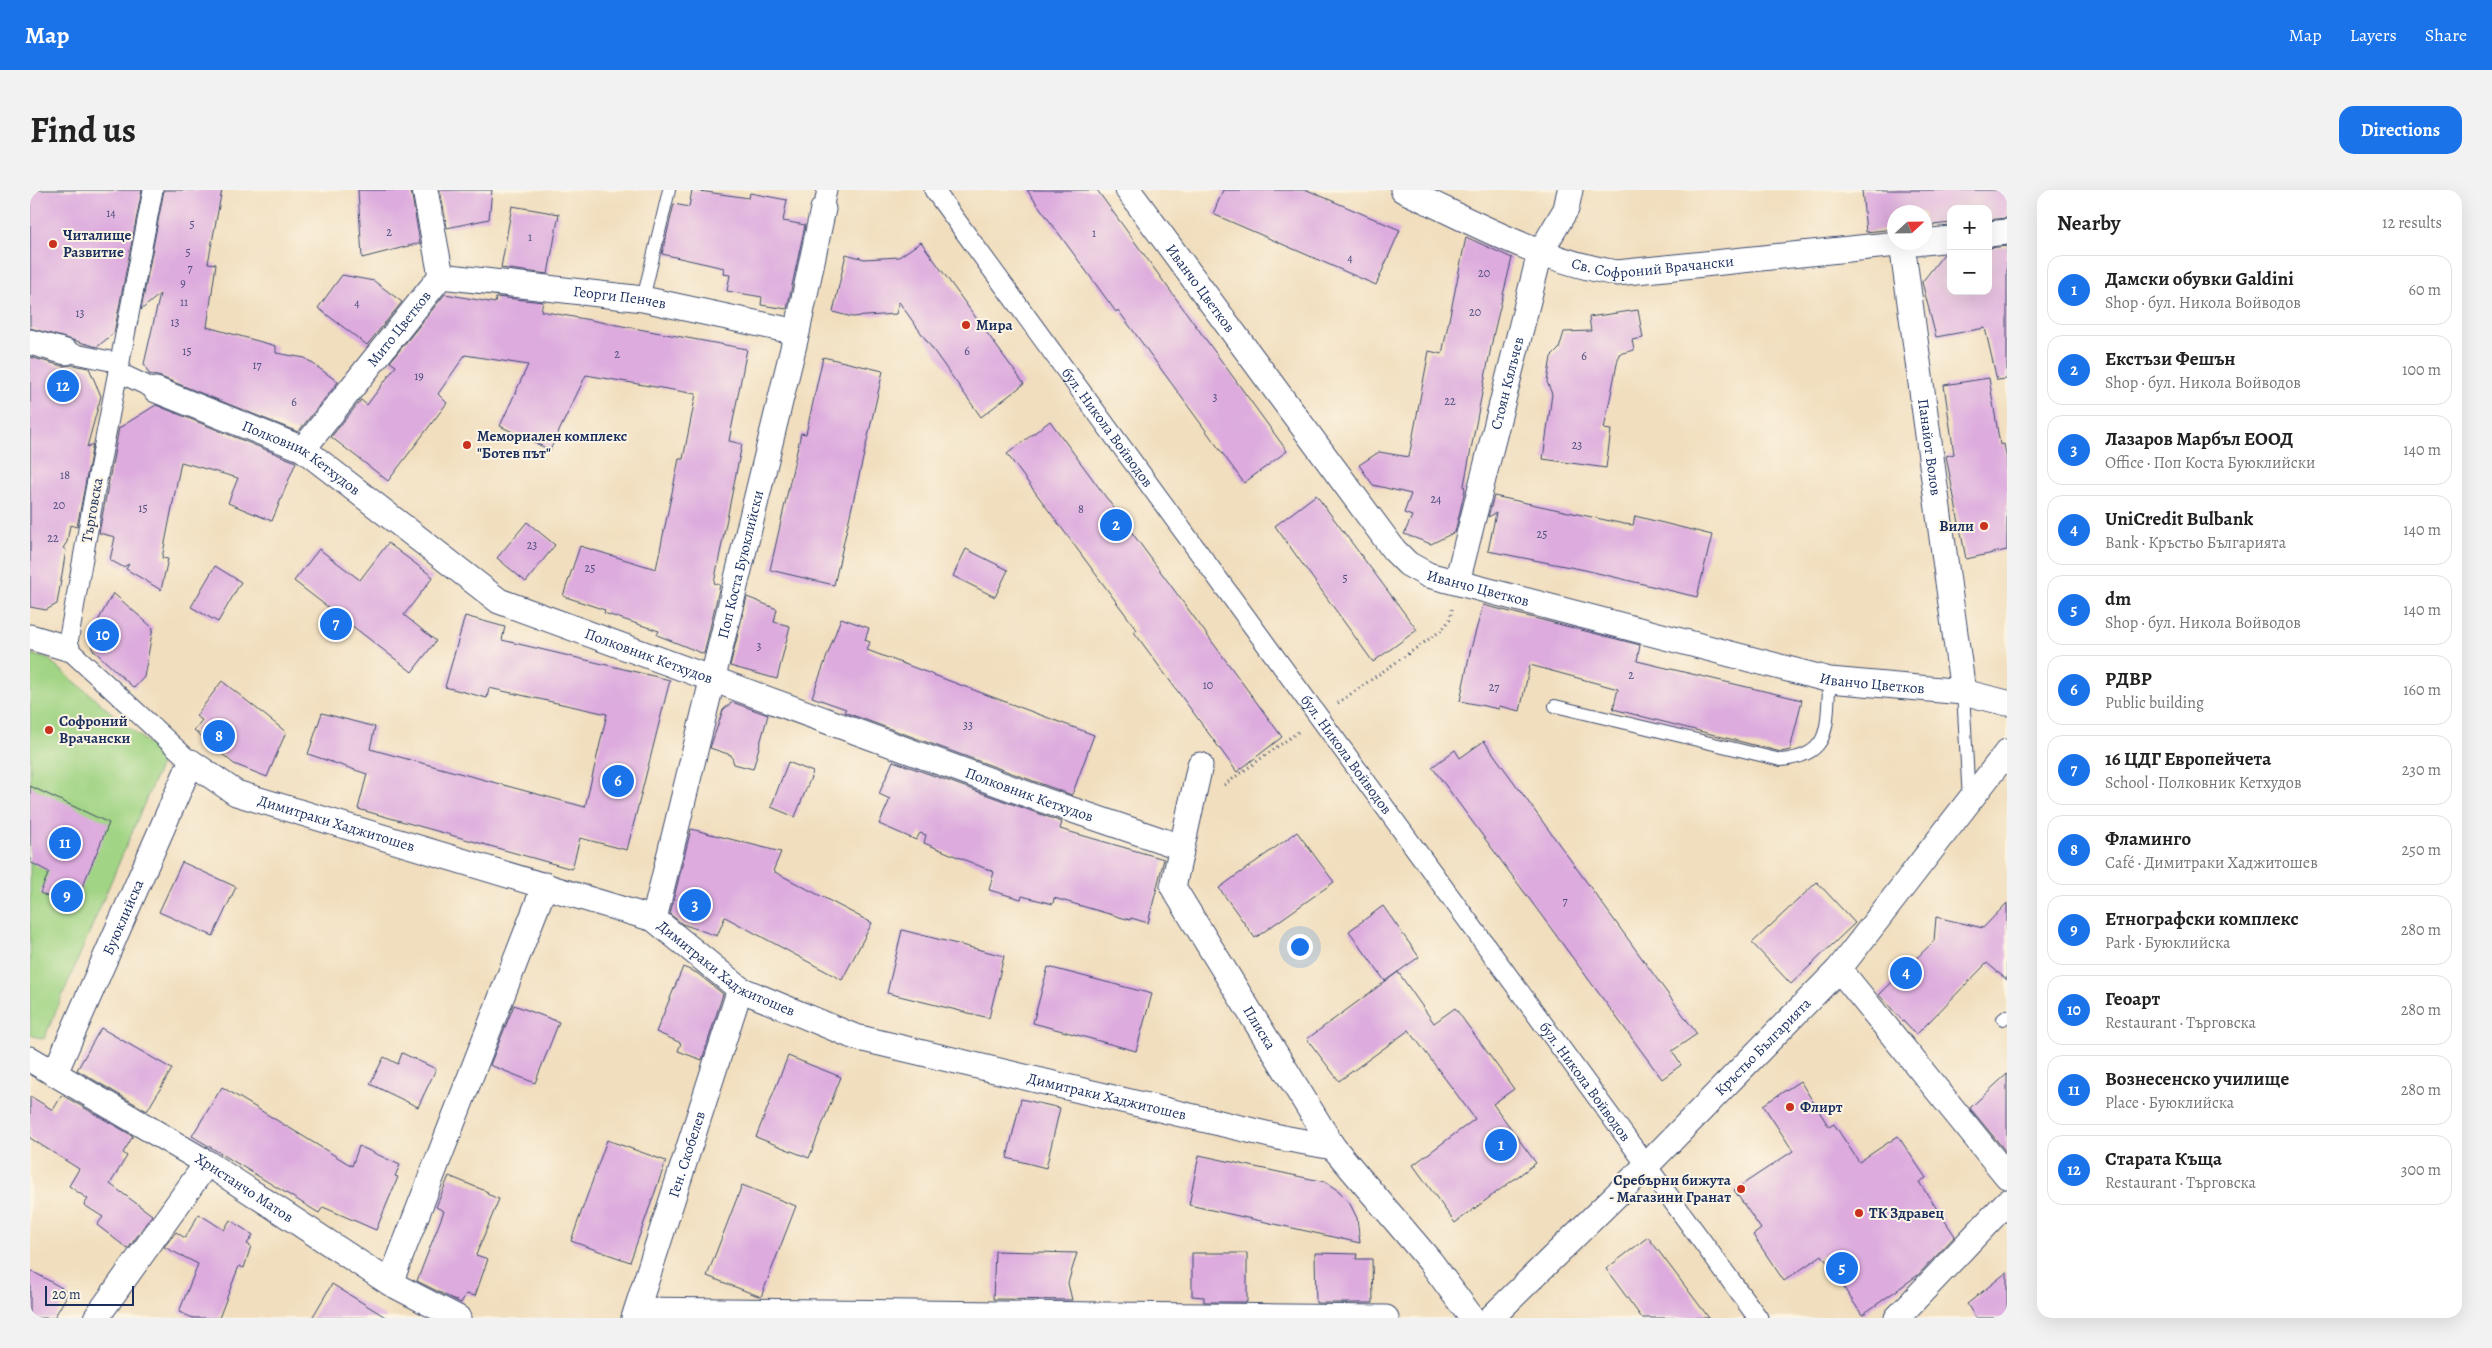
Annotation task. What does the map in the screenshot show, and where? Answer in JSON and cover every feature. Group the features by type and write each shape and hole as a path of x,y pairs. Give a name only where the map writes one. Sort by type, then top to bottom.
{"street":[{"name":"Търговска","path":"67,648 153,190"},
{"name":"Мито Цветков","path":"303,449 441,276 425,190"},
{"name":"бул. Никола Войводов","path":"934,190 1312,710 1648,1164 1758,1318"},
{"name":"Иванчо Цветков","path":"1128,190 1394,550 1408,564 1428,576 1830,680 1963,692 2007,703"},
{"name":"Св. Софроний Врачански","path":"1404,190 1540,253 1585,268 1617,273 1887,246"},
{"name":"Стоян Кялъчев","path":"1457,582 1540,253 1566,209 1570,190"},
{"name":"Поп Коста Буюклийски","path":"654,919 797,332 825,200"},
{"path":"1992,234 2007,232"},
{"name":"Св. Софроний Врачански","path":"1932,241 1947,239"},
{"name":"Панайот Волов","path":"1915,250 1963,692"},
{"name":"Георги Пенчев","path":"441,276 643,299 797,332"},
{"path":"30,342 119,367 156,390"},
{"name":"Полковник Кетхудов","path":"156,390 303,449 499,601 714,678 1043,800 1182,846"},
{"name":"Димитраки Хаджитошев","path":"30,637 67,648 191,762 236,794 654,919 740,989 855,1037 1283,1138 1333,1147"},
{"name":"Кръстьо Българията","path":"1491,1318 1648,1164 1839,969 2007,752"},
{"name":"Буюклийска","path":"55,1073 191,762"},
{"name":"Плиска","path":"1200,765 1173,887 1333,1147 1430,1261 1472,1318"},
{"path":"390,1283 545,885"},
{"path":"1839,969 2007,1176"},
{"name":"Ген. Скобелев","path":"635,1314 740,989"},
{"name":"Христанчо Матов","path":"30,1059 207,1163 390,1283 458,1318"},
{"path":"96,1318 207,1163"},
{"path":"1897,1318 2007,1202"},
{"path":"635,1314 1386,1318"}],"lane":[{"path":"643,299 669,190"},
{"path":"1556,706 1780,760 1799,758 1815,750 1824,739 1830,680"},
{"name":"Панайот Волов","path":"1963,692 1969,800"}],"green space":[{"path":"30,654 48,659 164,757 44,1039 30,1035"}],"building":[{"path":"30,190 142,190 114,333 97,347 30,328"},
{"path":"164,190 222,190 208,263 216,264 207,327 276,346 276,353 305,358 338,382 298,432 161,377 149,374 144,364 160,294 141,310"},
{"path":"358,190 411,190 420,243 362,258"},
{"path":"440,190 492,190 489,219 447,228"},
{"path":"692,190 749,198 750,193 787,200 783,221 805,225 787,309 761,305 762,297 727,291 730,275 723,274 724,268 662,254 674,204 689,207"},
{"path":"1027,190 1097,190 1287,451 1244,483 1118,310 1116,312"},
{"path":"1223,190 1307,190 1400,230 1376,285 1213,214"},
{"path":"1862,190 2007,190 2007,218 1992,220 1992,205 1947,205 1947,223 1932,225 1932,205 1887,205 1887,230 1866,232"},
{"path":"512,206 559,214 548,274 501,268"},
{"path":"1466,237 1512,258 1494,332 1464,485 1465,490 1455,532 1431,544 1404,534 1412,516 1404,513 1411,494 1373,485 1359,465 1379,452 1409,457 1429,351 1442,354"},
{"path":"921,242 1024,384 981,417 899,302 896,314 852,317 833,312 846,254 864,259 899,257"},
{"path":"2007,246 2007,379 1997,380 1985,328 1936,337 1922,282 1944,254 1947,254 1947,295 1992,295 1992,248"},
{"path":"342,275 374,281 402,302 367,345 318,308"},
{"path":"445,294 495,303 496,297 543,302 541,311 747,349 729,441 742,444 714,583 720,585 704,654 657,635 659,631 604,613 605,610 563,596 580,546 656,569 679,459 683,459 696,394 586,375 550,450 500,426 528,365 465,355 438,394 447,403 388,481 331,437 361,400 367,405 396,366 390,362"},
{"path":"1638,310 1643,338 1632,340 1634,350 1619,354 1604,429 1611,430 1606,468 1543,459 1552,394 1547,382 1551,357 1559,349 1564,332 1591,331 1589,317"},
{"path":"30,357 62,366 72,365 89,368 101,396 87,447 93,444 77,527 70,525 67,542 63,548 66,550 57,604 46,610 30,607"},
{"path":"823,357 883,371 834,585 770,570 801,433 806,434"},
{"path":"1989,378 2000,445 2004,444 2007,460 2007,550 1966,559 1946,456 1954,454 1944,385"},
{"path":"156,405 296,462 272,521 228,503 238,478 181,462 162,558 168,559 161,590 126,569 129,564 123,567 110,560 115,537 99,533 119,428"},
{"path":"1050,421 1282,737 1237,772 1134,632 1137,630 1007,454"},
{"path":"1316,495 1417,630 1373,662 1275,526"},
{"path":"1494,496 1624,524 1633,525 1635,516 1712,535 1697,597 1585,570 1488,551 1496,513 1488,517"},
{"path":"527,522 555,545 526,582 497,558"},
{"path":"388,543 433,577 404,615 436,641 412,672 294,581 319,549 360,580"},
{"path":"966,549 1008,570 995,597 953,576"},
{"path":"215,566 241,582 218,622 191,607"},
{"path":"113,593 153,628 144,677 134,688 92,649 97,623"},
{"path":"747,597 777,609 774,622 790,626 777,679 730,666"},
{"path":"1483,605 1640,645 1637,661 1802,700 1790,750 1781,752 1613,709 1618,689 1530,665 1520,711 1460,701 1470,652"},
{"path":"465,616 505,627 502,640 670,680 627,850 580,838 572,869 358,809 367,774 308,754 322,713 375,727 370,749 585,807 607,714 489,688 487,698 445,687"},
{"path":"841,618 869,628 865,640 870,642 867,650 1094,735 1072,795 844,712 846,709 812,697"},
{"path":"222,681 286,732 267,777 234,764 194,730 202,720 196,716"},
{"path":"732,702 768,715 753,769 734,764 731,755 710,748 723,710"},
{"path":"1484,741 1697,1034 1672,1051 1681,1065 1662,1079 1432,767 1455,750 1460,758"},
{"path":"893,761 1062,822 1060,829 1164,859 1148,923 1131,918 1130,920 1054,898 1053,904 1022,896 1021,899 989,890 994,872 924,843 926,835 920,833 916,840 879,824 890,799 879,794"},
{"path":"788,762 813,772 795,817 771,807"},
{"path":"30,786 109,823 73,909 40,893 49,872 30,862"},
{"path":"691,829 781,852 773,871 872,923 842,980 725,917 717,936 682,924 670,914"},
{"path":"1297,832 1334,882 1255,938 1219,888"},
{"path":"182,862 236,887 213,936 159,912"},
{"path":"1817,882 1855,923 1791,984 1752,943"},
{"path":"2007,903 2007,980 1987,963 1916,1035 1879,995 1934,941 1936,917 1983,928"},
{"path":"1383,906 1419,957 1385,981 1349,931"},
{"path":"902,930 1004,956 989,1018 887,993"},
{"path":"683,967 697,973 723,994 702,1060 678,1051 681,1043 656,1032"},
{"path":"1048,967 1152,994 1136,1051 1033,1023"},
{"path":"1398,972 1434,1023 1455,1008 1514,1089 1493,1104 1536,1163 1455,1223 1413,1165 1475,1119 1409,1030 1339,1081 1307,1039"},
{"path":"514,1005 559,1022 535,1083 490,1065"},
{"path":"101,1028 172,1069 147,1111 77,1070"},
{"path":"402,1053 436,1069 418,1107 370,1084 384,1057 398,1064"},
{"path":"788,1056 841,1077 809,1158 756,1137"},
{"path":"2007,1074 2007,1153 1970,1108"},
{"path":"1800,1081 1829,1127 1834,1124 1859,1162 1898,1136 1926,1178 1919,1182 1955,1236 1918,1275 1862,1315 1822,1255 1784,1281 1753,1235 1761,1229 1734,1190 1793,1151 1763,1105"},
{"path":"222,1087 352,1166 359,1146 400,1165 395,1176 398,1177 376,1230 323,1207 319,1213 192,1136"},
{"path":"62,1095 133,1136 123,1153 127,1156 110,1184 152,1215 128,1249 97,1225 103,1217 84,1205 88,1199 69,1186 79,1169 30,1138 30,1096 53,1110"},
{"path":"1021,1099 1060,1108 1046,1168 1007,1158"},
{"path":"607,1140 666,1161 630,1262 571,1241"},
{"path":"1199,1155 1325,1182 1339,1191 1350,1204 1357,1218 1360,1243 1189,1205"},
{"path":"449,1176 488,1192 487,1194 499,1199 476,1255 488,1259 475,1296 466,1294 461,1303 417,1281 444,1211 436,1207"},
{"path":"742,1185 796,1206 761,1297 707,1276"},
{"path":"199,1214 224,1230 230,1220 253,1235 247,1244 251,1246 244,1268 239,1266 219,1318 193,1318 179,1312 198,1264 164,1247 176,1232 185,1238"},
{"path":"1648,1237 1709,1318 1642,1318 1606,1269"},
{"path":"995,1251 1077,1253 1068,1283 1072,1300 993,1299"},
{"path":"1192,1253 1247,1253 1247,1302 1204,1302 1204,1297 1192,1296"},
{"path":"1315,1253 1357,1254 1356,1259 1372,1259 1373,1303 1316,1303"},
{"path":"30,1270 69,1292 54,1318 30,1318"},
{"path":"2007,1272 2007,1318 1976,1318 1967,1304"},
{"path":"332,1284 387,1318 312,1318"}],"place":[{"name":"Читалище Развитие","path":"53,244"},
{"name":"Мира","path":"966,325"},
{"name":"Старата Къща","path":"63,386"},
{"name":"Мемориален комплекс \"Ботев път\"","path":"467,445"},
{"name":"Екстъзи Фешън","path":"1116,525"},
{"name":"Вили","path":"1984,526"},
{"name":"16 ЦДГ Европейчета","path":"336,624"},
{"name":"Геоарт","path":"103,635"},
{"name":"Софроний Врачански","path":"49,730"},
{"name":"Фламинго","path":"219,736"},
{"name":"РДВР","path":"618,781"},
{"name":"Вознесенско училище","path":"65,843"},
{"name":"Етнографски комплекс","path":"67,896"},
{"name":"Лазаров Марбъл ЕООД","path":"695,905"},
{"name":"UniCredit Bulbank","path":"1906,973"},
{"name":"Флирт","path":"1790,1107"},
{"name":"Дамски обувки Galdini","path":"1501,1145"},
{"name":"Сребърни бижута - Магазини Гранат","path":"1741,1189"},
{"name":"ТК Здравец","path":"1859,1213"},
{"name":"dm","path":"1842,1268"}]}
